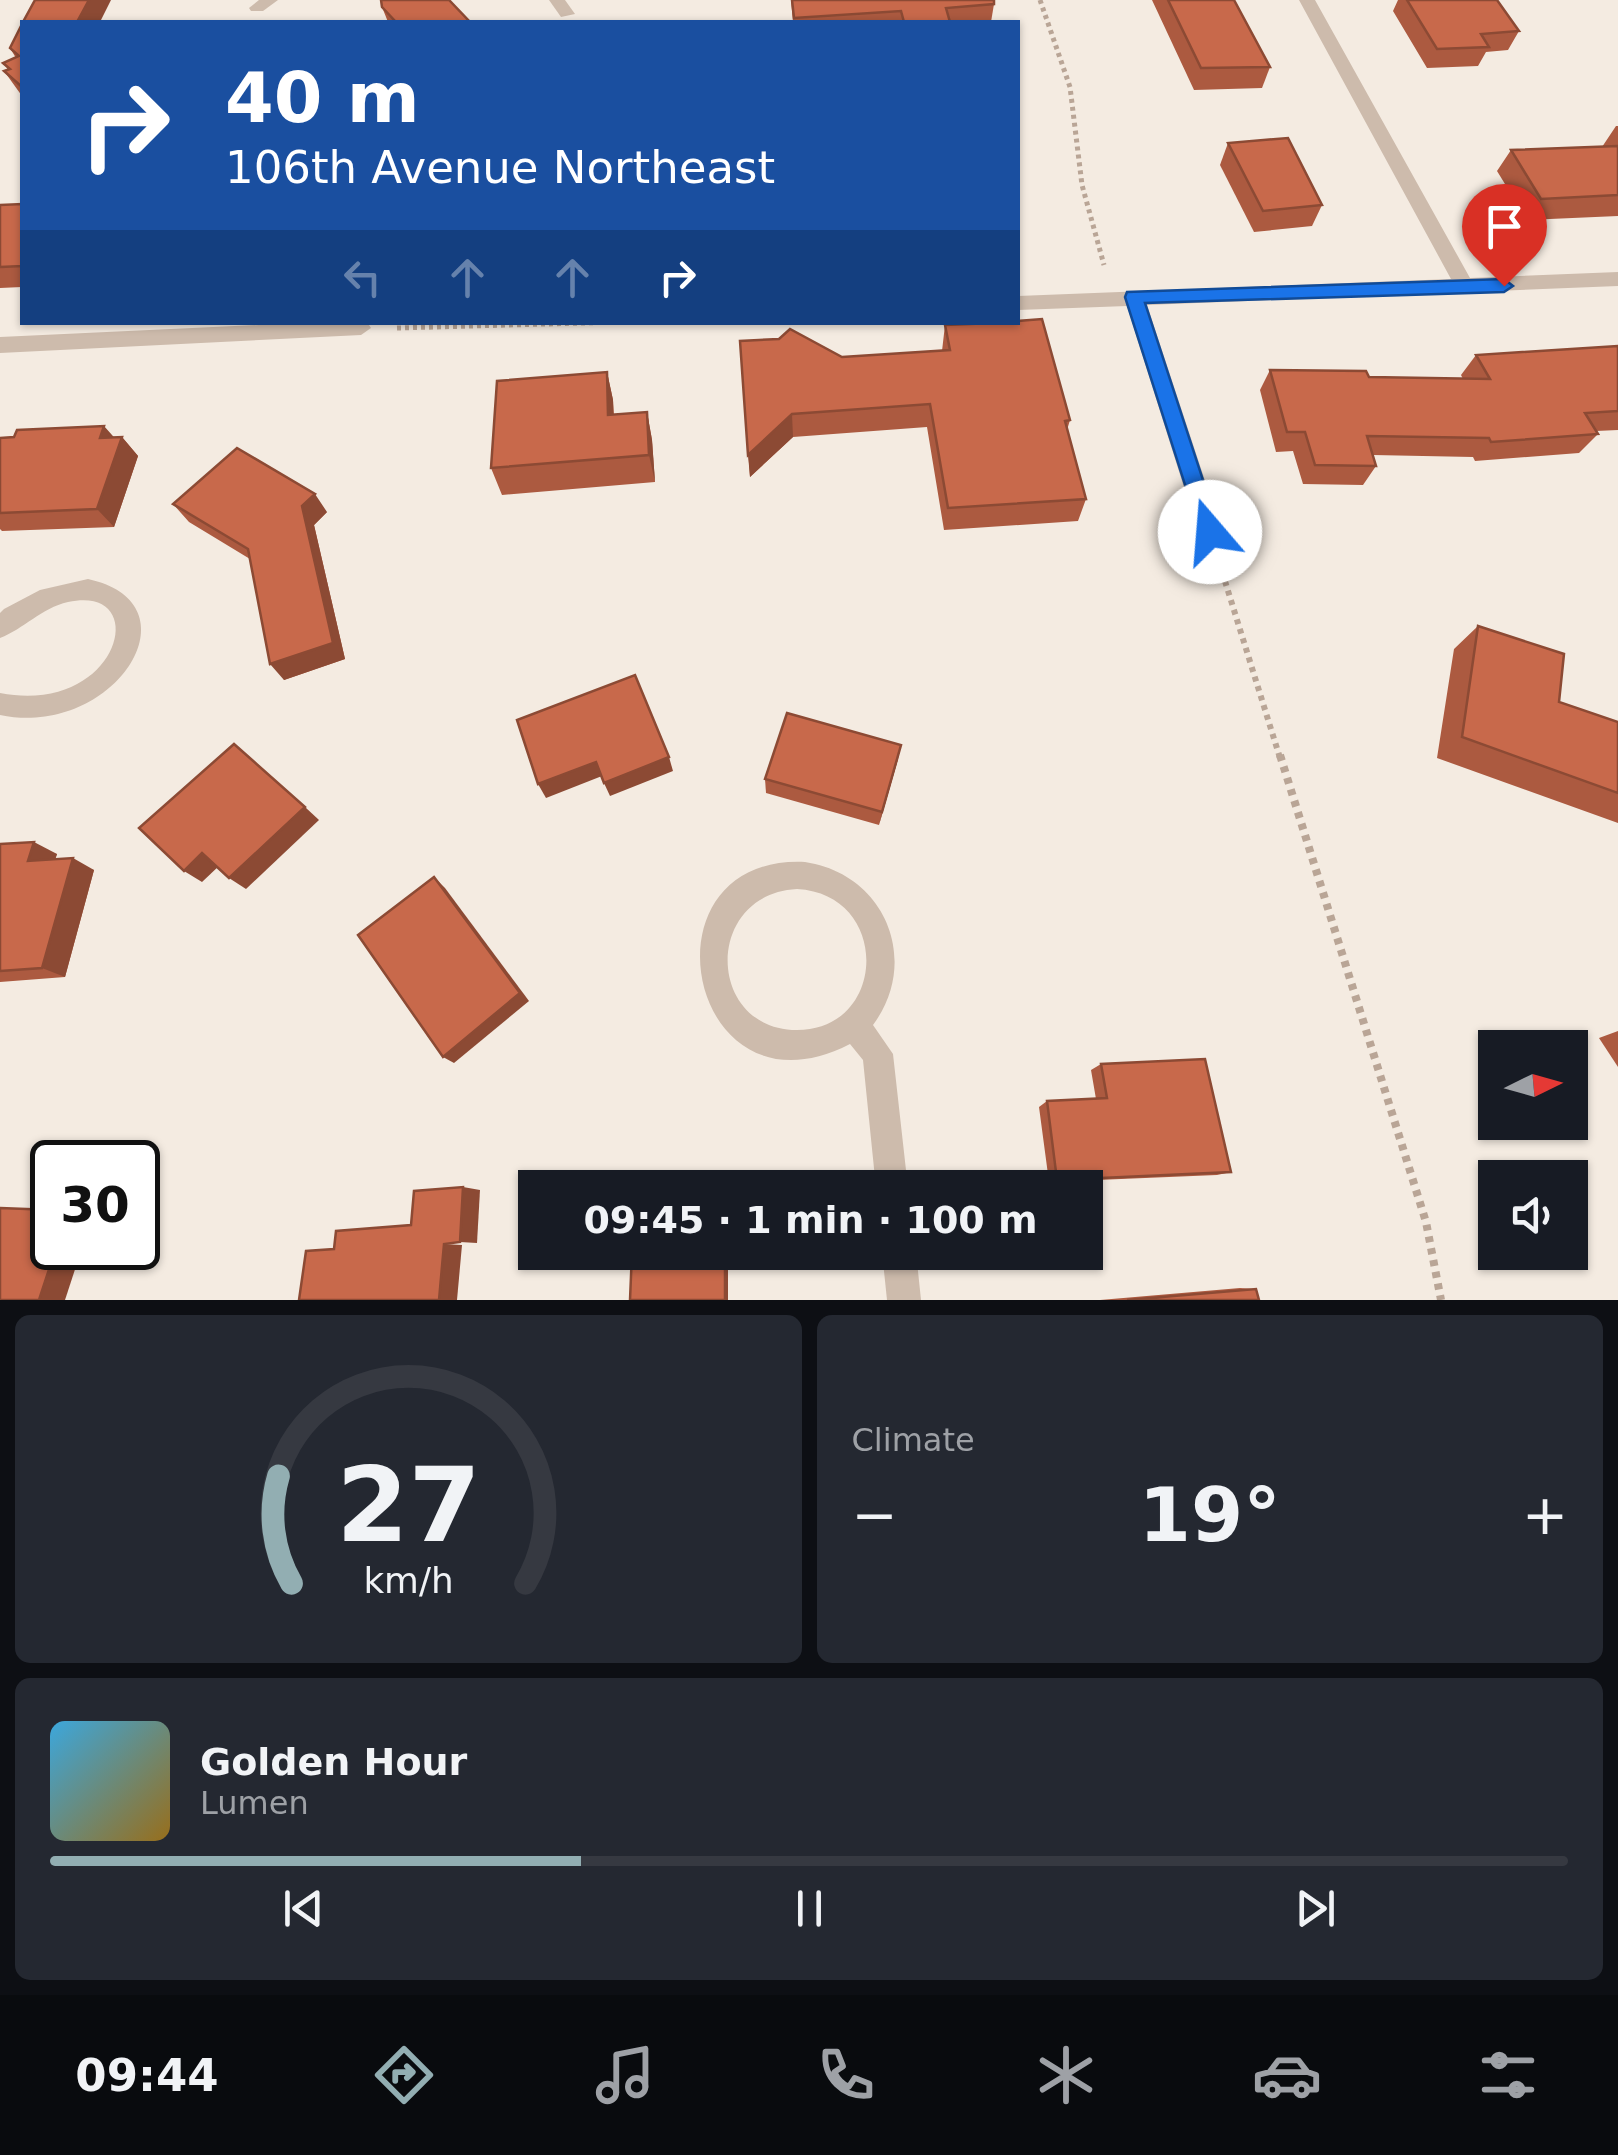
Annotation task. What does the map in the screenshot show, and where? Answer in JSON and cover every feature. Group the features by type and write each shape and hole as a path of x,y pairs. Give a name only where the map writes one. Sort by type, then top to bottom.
{"street":[{"path":"1307,0 1466,288"},
{"path":"1020,303 1618,279"},
{"path":"1124,297 1210,532"},
{"path":"0,345 361,328"},
{"path":"0,627 16,611 40,598 89,590 109,597 122,609 128,626 120,658 95,687 70,702 44,710 18,711 0,704"},
{"path":"797,874 825,878 850,892 869,915 880,942 881,972 872,1001 852,1024 826,1040 795,1046 766,1040 740,1024 722,1000 713,970 714,941 725,914 744,892 770,878 797,874"},
{"path":"852,1024 878,1054 890,1170"},
{"path":"901,1270 904,1300"}],"path":[{"path":"1040,0 1070,87 1082,185 1124,297"},
{"path":"361,328 490,325"},
{"path":"1210,532 1426,1222 1441,1300"}],"building":[{"path":"35,0 89,0 78,20 24,20"},
{"path":"381,0 449,0 468,20 394,20 382,7"},
{"path":"792,0 994,0 994,4 946,8 949,20 903,20 901,11 794,18"},
{"path":"1168,0 1234,0 1270,67 1201,68"},
{"path":"1407,0 1497,0 1519,31 1481,34 1489,47 1437,49"},
{"path":"20,28 20,85 4,71 10,69 3,63 19,56 10,48"},
{"path":"1288,138 1322,205 1263,211 1228,143"},
{"path":"1618,146 1618,195 1541,199 1511,150"},
{"path":"20,204 20,266 0,267 0,205"},
{"path":"1042,319 1070,420 1065,421 1086,499 948,508 930,404 792,414 748,455 740,341 779,339 790,329 842,357 950,350 945,325 1020,325 1020,321"},
{"path":"1618,346 1618,411 1585,413 1598,434 1491,442 1489,438 1367,436 1376,466 1315,465 1305,432 1287,432 1270,370 1490,379 1476,355"},
{"path":"607,372 608,415 647,412 649,455 491,468 497,381"},
{"path":"104,426 100,438 122,437 97,509 0,513 0,438 14,437 17,430"},
{"path":"237,448 315,494 302,506 333,643 270,664 248,549 173,504"},
{"path":"1478,626 1564,654 1559,702 1618,722 1618,793 1462,737"},
{"path":"635,675 669,757 604,783 596,762 538,784 517,720"},
{"path":"787,713 901,745 882,812 765,779"},
{"path":"234,744 305,807 229,878 202,853 184,871 139,828"},
{"path":"34,842 28,861 73,858 42,968 0,971 0,844"},
{"path":"434,877 520,993 443,1057 358,935"},
{"path":"1205,1059 1231,1172 1103,1178 1103,1170 1056,1170 1047,1101 1107,1098 1101,1064"},
{"path":"463,1187 460,1242 444,1244 439,1300 299,1300 306,1251 334,1249 336,1231 411,1225 414,1191"},
{"path":"0,1208 30,1209 30,1270 49,1270 39,1300 0,1300"},
{"path":"631,1270 725,1270 725,1300 630,1300"},
{"path":"1256,1289 1259,1300 1127,1300"}],"route":[{"path":"1210,532 1134,297 1504,286"}]}
